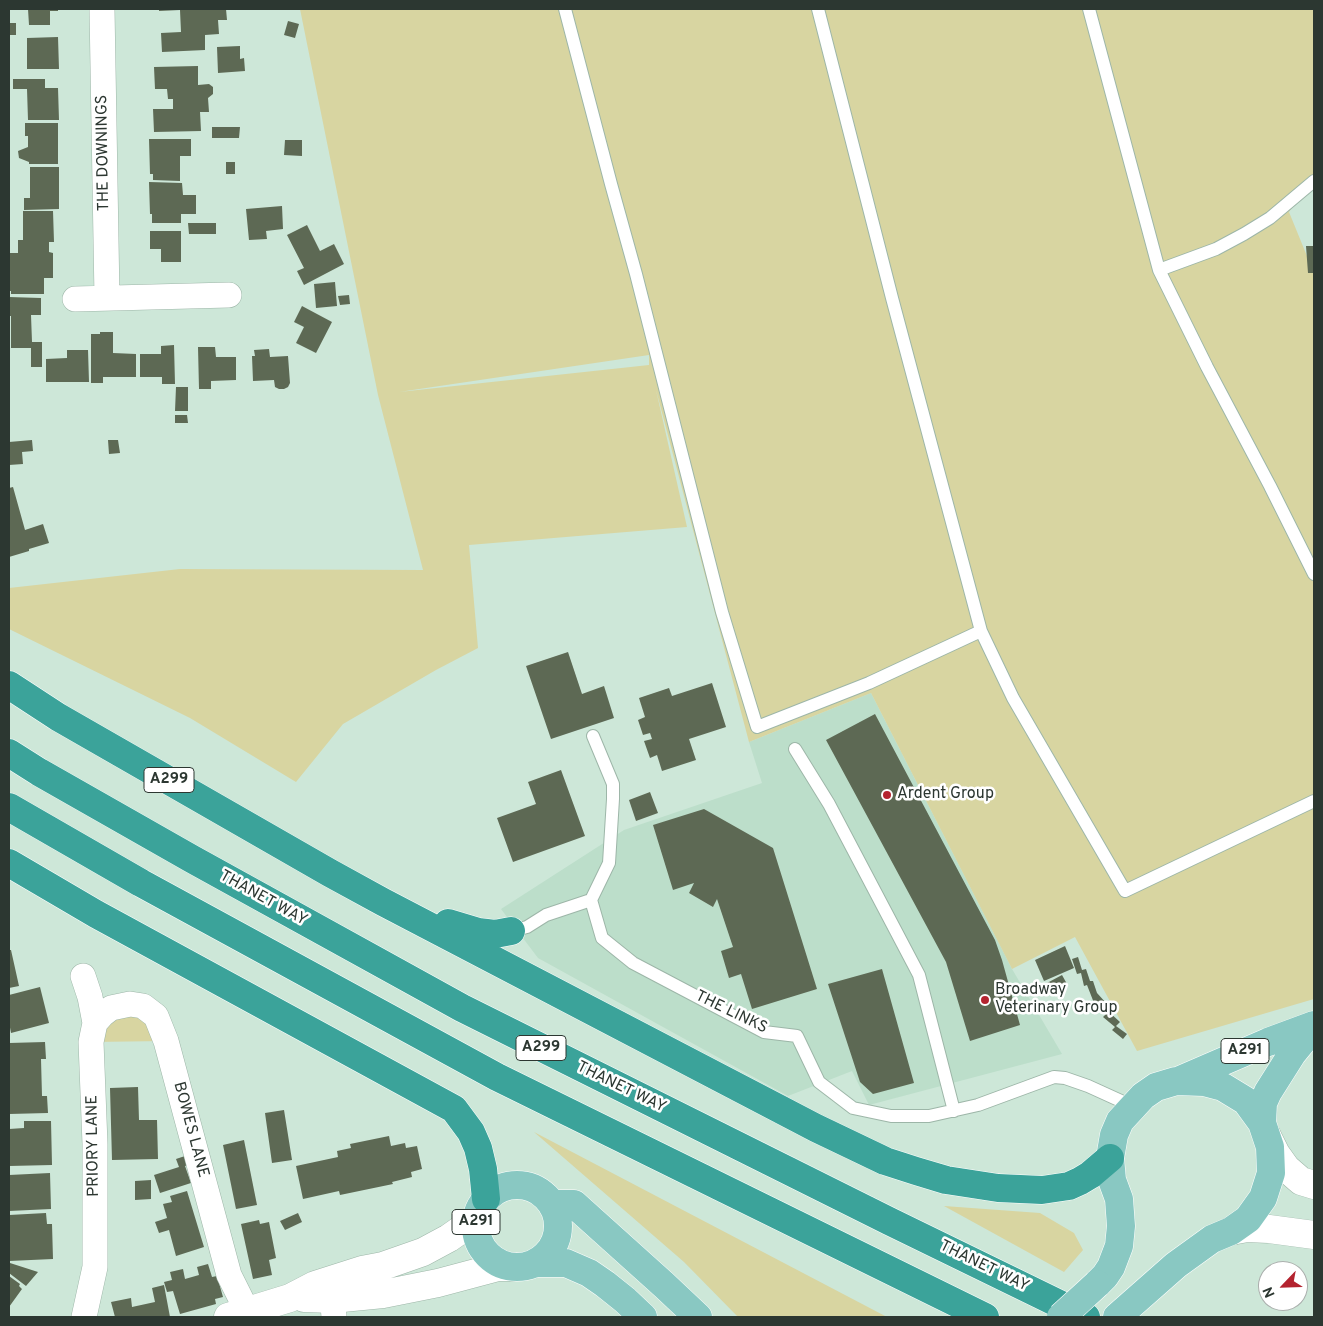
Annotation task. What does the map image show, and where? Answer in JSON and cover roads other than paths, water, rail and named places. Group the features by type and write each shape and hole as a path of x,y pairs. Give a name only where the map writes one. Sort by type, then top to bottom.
{"highway":[{"name":"A299","path":"9,685 76,726 382,902 816,1128 893,1163 946,1180 998,1188 1042,1190 1069,1186 1080,1182 1110,1158"},
{"name":"THANET WAY","path":"9,753 192,859 462,1008 1086,1317"},
{"name":"A299","path":"9,807 141,883 497,1077 985,1317"},
{"path":"9,863 96,914 454,1109 471,1132 478,1148 483,1169 481,1209"},
{"path":"382,902 478,932 495,934 512,931"}],"main road":[{"name":"A291","path":"1176,1081 1268,1042 1314,1026"},
{"name":"A291","path":"1264,1128 1263,1103 1268,1092 1292,1054 1314,1026"},
{"path":"1061,1317 1098,1284 1111,1267 1119,1246 1121,1226 1119,1200 1112,1180 1110,1158 1114,1135 1120,1121 1132,1106 1156,1087 1176,1081 1204,1082 1223,1087 1246,1101 1264,1128 1276,1154 1286,1168 1301,1181 1314,1185"},
{"path":"1125,1310 1176,1265 1248,1218 1263,1198 1271,1173 1270,1147 1264,1128"},
{"name":"A291","path":"553,1204 539,1191 521,1185 508,1186 496,1190 481,1209 476,1231 479,1242 492,1259 502,1264 566,1263 589,1273 625,1300 643,1317"},
{"path":"238,1314 290,1298 332,1299 383,1294 438,1283 498,1267 524,1265 546,1255 554,1244 558,1230 558,1218 553,1204 574,1204 698,1317"},
{"path":"332,1299 362,1270 383,1266 423,1252 449,1238 481,1209"},
{"path":"1221,1235 1247,1228 1314,1235"}],"street":[{"name":"THE DOWNINGS","path":"102,9 107,298"},
{"path":"76,299 229,294"},
{"name":"PRIORY LANE","path":"83,976 90,996 95,1023 91,1042 95,1144 95,1267 84,1317"},
{"name":"BOWES LANE","path":"95,1023 111,1008 130,1004 144,1006 156,1016 166,1041 238,1314"}],"lane":[{"path":"565,9 636,274 722,612 756,727 869,683 980,630"},
{"path":"818,9 980,630 1013,698 1125,892 1314,801"},
{"path":"1090,9 1159,270 1314,574"},
{"path":"1159,270 1216,249 1244,234 1270,218 1314,181"},
{"path":"512,931 527,927 546,915 591,900 609,863 613,784 593,736"},
{"path":"795,749 829,804 919,975 954,1111"},
{"name":"THE LINKS","path":"591,900 602,938 633,963 764,1032 797,1036 820,1082 853,1108 891,1116 929,1116 978,1105 1054,1077 1065,1078 1088,1086 1132,1106"}],"place":[{"name":"Ardent Group","path":"887,795"},
{"name":"Broadway Veterinary Group","path":"985,1000"}]}
